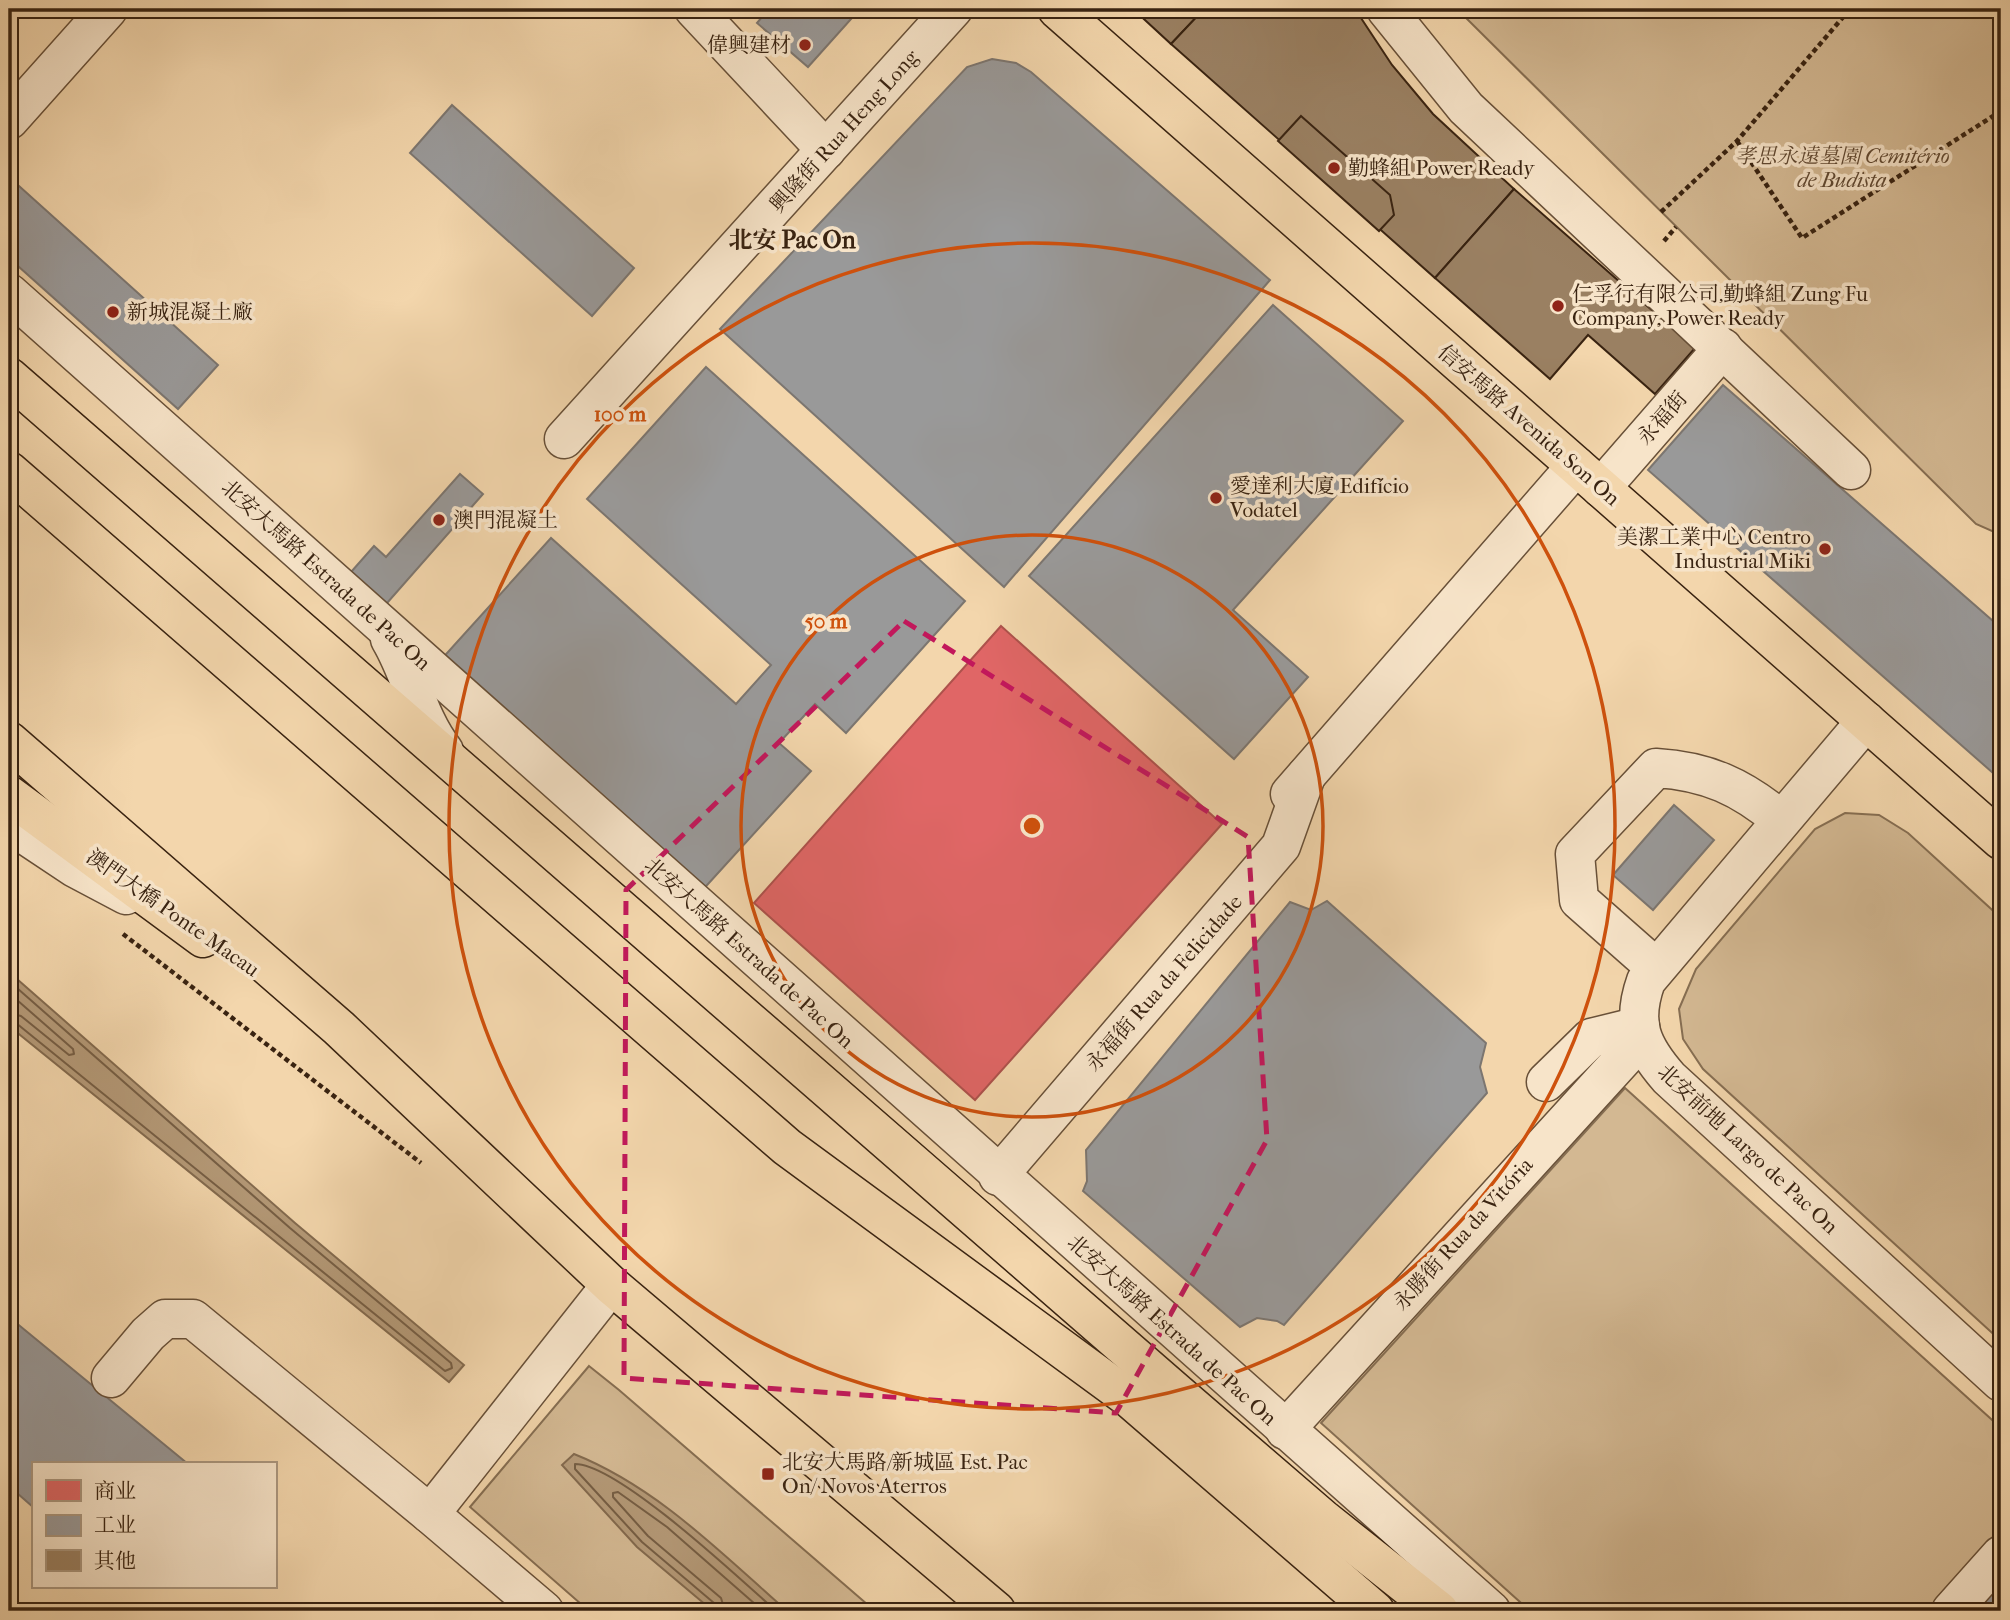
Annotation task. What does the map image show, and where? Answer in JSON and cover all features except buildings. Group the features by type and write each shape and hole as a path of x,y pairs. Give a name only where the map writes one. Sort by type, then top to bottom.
{"main road":[{"name":"信安馬路 Avenida Son On","path":"1075,14 1589,477 2001,840"},
{"name":"北安大馬路 Estrada de Pac On","path":"9,377 1219,1430 1323,1519 1440,1611"},
{"path":"9,471 787,1147 1129,1398 1375,1611"},
{"path":"9,741 340,1028 611,1285 996,1611"},
{"name":"澳門大橋 Ponte Macau","path":"9,795 189,929 340,1028"}],"street":[{"path":"9,120 108,9"},
{"path":"694,9 827,150"},
{"name":"興隆街 Rua Heng Long","path":"564,439 953,9"},
{"path":"1386,9 1466,108 1851,470"},
{"name":"北安大馬路 Estrada de Pac On","path":"9,293 998,1176 1491,1611"},
{"name":"永福街","path":"1589,477 1723,348"},
{"name":"永福街 Rua da Felicidade","path":"1259,829 1589,477"},
{"path":"379,622 405,667 424,723 458,769"},
{"path":"1546,1082 1591,1038 1641,1032 1640,996 1655,967 1866,722"},
{"path":"1655,967 1579,900 1575,854 1656,768 1691,770 1726,784 1756,799 1782,820"},
{"name":"永福街 Rua da Felicidade","path":"998,1176 1281,846 1306,776"},
{"path":"9,824 75,868 189,929"},
{"name":"北安前地 Largo de Pac On","path":"1641,1032 1669,1078 2001,1382"},
{"name":"永勝街 Rua da Vitória","path":"1284,1430 1641,1032"},
{"path":"430,1514 611,1285"},
{"path":"111,1378 148,1334 165,1319 193,1319 544,1611"},
{"path":"1951,1611 2001,1555"}],"path":[{"path":"1661,212 1737,141 1850,9"},
{"path":"1737,141 1802,238 2001,111"},
{"path":"119,931 428,1168"}],"highlighted area":[{"path":"904,621 1248,837 1267,1140 1116,1413 624,1378 626,890"}],"green space":[{"name":"孝思永遠墓園 Cemitério de Budista","path":"1457,9 2001,9 2001,535 1976,524"},
{"path":"1845,813 1879,815 1908,833 2001,918 2001,1341 1703,1069 1683,1039 1679,1009 1696,969 1815,829"},
{"path":"1625,1088 2001,1428 2001,1534 1931,1611 1530,1611 1321,1423"},
{"path":"589,1366 875,1611 589,1611 470,1507"}],"water":[{"path":"9,972 295,1223 464,1365 449,1382 9,1026"},
{"path":"574,1454 633,1484 660,1503 687,1523 787,1611 713,1611 637,1547 562,1465"}],"place":[{"name":"偉興建材","path":"805,45"},
{"name":"勤蜂組 Power Ready","path":"1334,168"},
{"name":"仁孚行有限公司,勤蜂組 Zung Fu Company, Power Ready","path":"1558,306"},
{"name":"新城混凝土廠","path":"113,312"},
{"name":"愛達利大廈 Edifício Vodatel","path":"1216,498"},
{"name":"澳門混凝土","path":"439,520"},
{"name":"美潔工業中心 Centro Industrial Miki","path":"1825,549"},
{"name":"北安大馬路/新城區 Est. Pac On/ Novos Aterros","path":"768,1474"}],"district":[{"name":"北安 Pac On","path":"792,240"}]}
